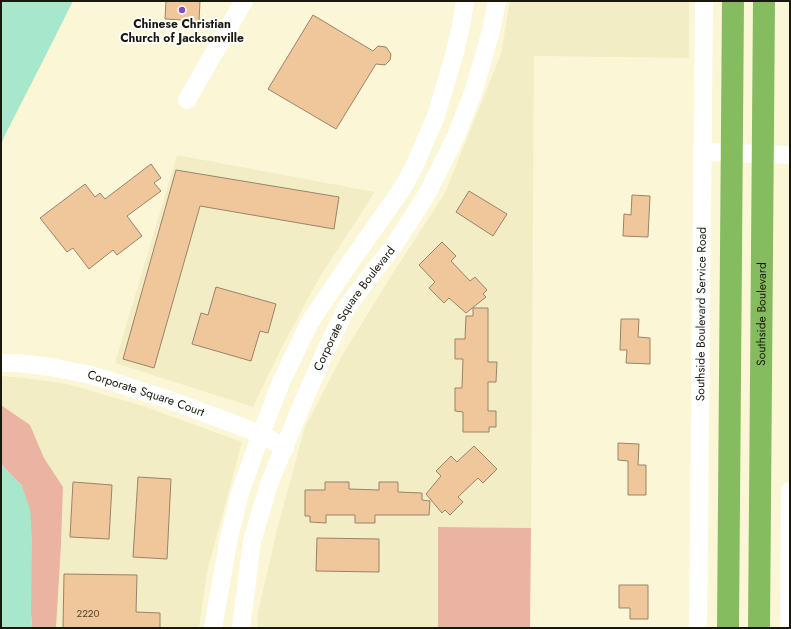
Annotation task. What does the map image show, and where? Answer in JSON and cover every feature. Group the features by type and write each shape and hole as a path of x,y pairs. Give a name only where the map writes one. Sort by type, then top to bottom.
{"highway":[{"path":"728,628 733,1"},
{"name":"Southside Boulevard","path":"759,628 764,1"}],"street":[{"path":"187,100 244,1"},
{"path":"241,628 213,626 229,538 240,493 261,434 282,380 310,322 353,257 402,189 414,167 436,116 454,56 465,1"},
{"name":"Corporate Square Boulevard","path":"241,628 252,541 269,484 325,352 348,307 370,276 394,247 427,194 456,136 473,93 491,31 497,1"},
{"name":"Southside Boulevard Service Road","path":"698,628 704,1"},
{"path":"461,26 491,31"},
{"path":"702,152 790,155"},
{"path":"414,167 436,176"},
{"name":"Corporate Square Court","path":"1,363 50,366 91,375 167,399 261,434 285,448"},
{"path":"789,628 790,491"}],"shaded area":[{"path":"1,1 73,1 4,137 1,146"},
{"path":"510,1 689,1 689,58 534,56 531,528 438,527 438,628 257,628 258,612 278,526 305,427 343,354 445,193 501,54"},
{"path":"177,155 375,192 319,278 281,349 253,407 115,363"},
{"path":"1,376 68,384 143,406 242,442 207,572 199,628 56,628 63,487 44,458 30,425 1,405"},
{"path":"1,405 30,425 44,458 63,487 56,628 32,628 22,486 1,464"},
{"path":"1,464 22,486 30,509 32,538 32,628 1,628"},
{"path":"438,527 531,528 530,628 438,628"}],"building":[{"name":"Chinese Christian Church of Jacksonville","path":"166,1 200,1 199,21 165,19"},
{"path":"313,15 373,51 378,46 386,47 391,54 390,60 385,65 376,64 336,129 268,89"},
{"path":"151,164 161,178 154,183 161,191 127,216 142,236 117,255 113,250 89,269 73,248 67,252 40,218 85,184 95,197 100,193 105,199"},
{"path":"176,170 339,197 334,229 200,206 154,368 123,359"},
{"path":"469,191 507,214 493,236 456,212"},
{"path":"632,195 650,196 648,237 623,236 624,214 631,215"},
{"path":"442,242 456,256 451,261 470,281 475,277 487,290 483,294 486,297 466,313 449,298 444,303 429,288 435,282 419,265"},
{"path":"216,287 276,304 268,333 260,331 251,361 192,344 201,313 208,315"},
{"path":"473,308 488,308 488,362 497,362 496,382 488,382 488,411 496,411 496,427 489,427 489,432 463,432 463,412 455,411 455,388 462,388 463,359 455,359 455,339 465,339 466,316 473,316"},
{"path":"621,319 639,319 638,337 650,338 650,364 626,363 627,350 620,350"},
{"path":"618,443 639,444 638,465 646,465 646,495 628,495 628,461 618,460"},
{"path":"474,446 497,469 483,483 478,478 458,497 463,502 450,515 445,510 442,513 426,494 441,476 436,471 451,456 457,462"},
{"path":"138,477 171,479 167,559 133,557"},
{"path":"73,482 112,485 109,539 70,537"},
{"path":"325,482 349,482 349,489 379,490 379,482 398,482 398,492 422,493 422,500 430,501 429,515 375,515 375,523 355,523 355,515 326,515 326,523 310,522 310,516 305,516 305,490 325,490"},
{"path":"317,538 379,539 379,572 316,571"},
{"path":"64,574 137,575 136,612 160,613 160,628 63,628"},
{"path":"619,585 648,585 648,619 630,619 630,608 619,608"}],"place":[{"name":"Chinese Christian Church of Jacksonville","path":"182,10"}]}
